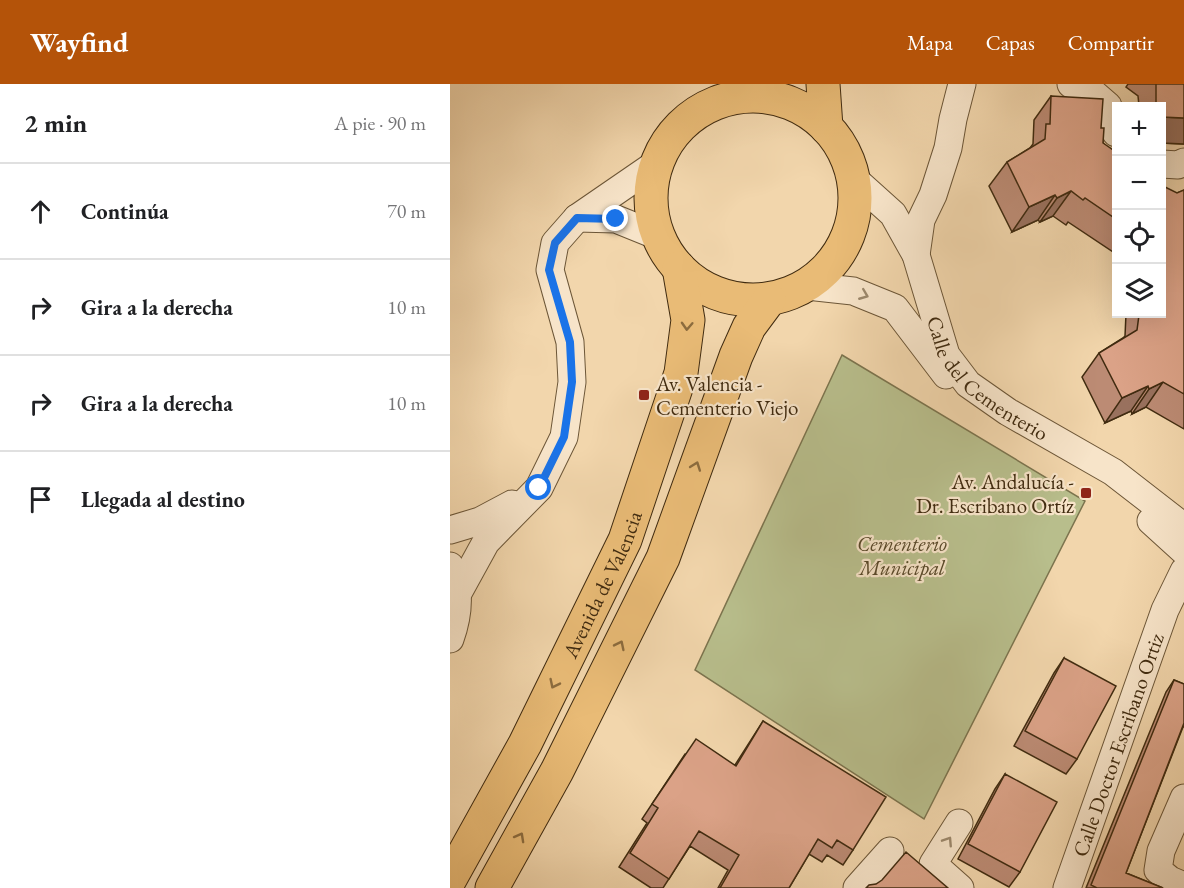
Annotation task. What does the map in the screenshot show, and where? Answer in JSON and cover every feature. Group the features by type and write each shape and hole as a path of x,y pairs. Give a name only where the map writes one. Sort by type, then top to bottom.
{"highway":[{"path":"824,84 826,127"},
{"path":"734,91 765,96 798,106 826,127 844,150 854,178 855,209 847,239 831,266 807,286 788,295 769,300 736,299 715,292 705,288 679,268 658,236 651,200 657,163 674,134 699,111 734,91"},
{"name":"Avenida de Valencia","path":"450,879 525,744 625,540 681,374 688,320 679,268"},
{"name":"Avenida de Valencia","path":"492,888 557,771 663,558 736,356 749,327 769,300"}],"street":[{"path":"916,255 921,220 933,195 948,148 962,84"},
{"path":"1071,84 1092,92 1108,106 1112,120"},
{"path":"1166,164 1178,165 1184,162"},
{"path":"458,593 486,542 539,488 564,437 572,382 570,342 549,270 555,243 577,218 657,163"},
{"name":"Calle del Cementerio","path":"854,178 892,214 916,255 946,355 968,384 1008,412 1113,472 1184,527"},
{"path":"877,200 906,202 933,195"},
{"path":"577,218 616,219 658,236"},
{"name":"Calle del Cementerio","path":"807,286 853,291 895,308 956,389 975,410 1129,502 1184,551"},
{"path":"450,530 480,522 539,488"},
{"path":"450,566 456,579 459,607 450,639"},
{"name":"Calle Doctor Escribano Ortiz","path":"1067,888 1164,610 1184,571"},
{"path":"1184,798 1161,851 1158,870 1170,880 1184,886"},
{"path":"959,823 933,864 960,888"},
{"path":"857,888 890,851"}],"green space":[{"name":"Cementerio Municipal","path":"842,355 1085,501 924,819 695,670"}],"building":[{"path":"1156,84 1184,84 1184,118 1166,117 1166,102 1156,102"},
{"path":"1051,96 1103,99 1101,128 1104,128 1103,143 1112,149 1112,216 1071,191 1057,198 1055,195 1029,207 1007,162 1045,139 1046,124 1050,124"},
{"path":"1166,188 1177,193 1184,190 1184,394 1163,382 1122,398 1099,353 1137,330 1139,318 1166,318"},
{"path":"1064,658 1116,686 1077,759 1025,731"},
{"path":"1174,680 1184,684 1184,723 1126,873 1163,888 1097,888 1091,885"},
{"path":"763,721 886,797 853,850 837,840 832,848 818,839 789,888 720,888 739,855 699,831 669,879 630,853 658,808 652,804 696,739 736,766"},
{"path":"1005,774 1057,802 1020,872 968,844"},
{"path":"906,852 948,888 866,888 882,880"}],"place":[{"name":"Av. Valencia - Cementerio Viejo","path":"644,395"},
{"name":"Av. Andalucía - Dr. Escribano Ortíz","path":"1086,493"}],"route":[{"path":"539,488 564,437 572,382 570,342 549,270 555,243 577,218 616,219"}]}
